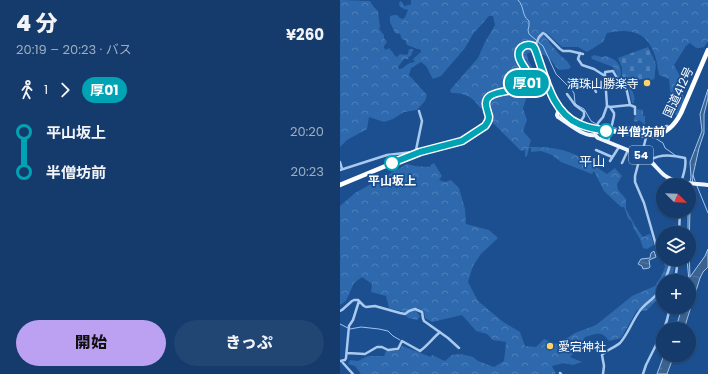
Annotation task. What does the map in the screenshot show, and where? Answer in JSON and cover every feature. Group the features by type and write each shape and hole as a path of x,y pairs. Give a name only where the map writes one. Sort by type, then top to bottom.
{"highway":[{"path":"340,185 417,153 462,141 485,126 489,118 486,104 488,98 493,95 522,88 528,81 527,70 519,58 518,53 520,49 524,45 529,44 538,51"},
{"name":"国道412号","path":"538,51 553,98 559,109 567,117 579,124 654,136 675,124 708,50"}],"main road":[{"name":"54","path":"559,109 557,115 558,117 580,132 592,136 595,135 598,138 641,155 650,160 669,178"},
{"path":"595,135 597,126"},
{"name":"54","path":"696,184 708,185"}],"street":[{"path":"538,51 537,42 540,35 544,34 563,51 581,54 578,59 582,66 594,69 605,76"},
{"path":"608,142 614,115 609,107 605,72 613,72 618,80 626,87 630,105"},
{"path":"567,94 585,111 579,124"},
{"path":"609,107 630,105 635,107 635,114"},
{"path":"597,126 609,107"},
{"path":"340,162 341,170 387,155 413,152 417,153 416,150 422,121 419,111"},
{"path":"626,126 647,131 656,130 667,126 670,128"},
{"path":"647,131 635,176 635,182 644,204 656,245"},
{"path":"610,161 619,146"},
{"path":"596,150 612,157"},
{"path":"622,161 628,150"},
{"path":"650,160 654,157 663,156 685,158 686,161 682,178"},
{"path":"603,374 603,353 616,346 621,341 641,309 656,296"},
{"path":"340,310 354,300 359,301 364,306 377,306 405,314 409,311 415,310 422,312 422,318 424,321 459,348"},
{"path":"353,374 346,369 341,361 346,359 349,326 353,320 359,301"},
{"path":"347,354 365,354 377,347 382,347 388,350 398,349 402,341 420,351 440,332"},
{"path":"643,374 656,344"}],"green space":[{"path":"340,0 370,1 378,11 379,29 387,42 384,48 386,50 389,48 397,57 400,54 408,54 409,49 413,50 411,56 408,57 409,59 404,59 398,67 399,69 412,62 415,62 413,59 421,52 421,50 407,45 400,34 395,33 390,22 390,16 397,15 403,19 405,17 408,10 400,6 400,1 405,6 411,4 411,0 708,0 708,41 704,47 699,48 690,43 686,46 674,65 681,78 681,91 685,100 678,117 671,111 669,79 659,75 654,53 650,45 645,38 638,34 629,31 607,33 603,42 587,52 578,47 562,47 546,32 543,35 567,61 571,67 569,69 559,70 548,57 544,55 531,52 527,54 528,60 537,78 533,90 527,96 523,108 527,120 523,131 531,140 529,147 550,148 571,153 584,159 607,174 615,168 622,176 617,184 618,190 626,199 626,209 643,237 649,234 651,235 654,245 647,249 643,248 624,207 621,207 604,191 594,171 592,174 561,162 552,155 541,151 531,152 531,148 529,148 527,156 525,157 525,150 521,151 492,122 493,112 490,103 484,101 482,108 480,108 475,101 468,96 460,93 451,93 450,90 478,58 495,25 493,16 489,16 473,34 465,48 441,76 433,79 426,66 421,62 411,68 409,75 427,95 425,101 417,110 404,112 393,119 384,122 369,117 367,129 347,140 340,147"},
{"path":"648,47 656,65 654,79 651,80 649,78 638,80 637,83 628,84 622,77 622,68 618,58"},
{"path":"594,55 602,57 606,56 614,59 620,67 620,80 618,80 617,74 613,67 592,59 591,57"},
{"path":"635,83 636,85 633,85 632,88 635,99 632,103 628,84"},
{"path":"637,109 643,110 643,116 645,116 645,126 639,120 636,122 634,121"},
{"path":"434,163 442,176 439,180 445,182 451,180 459,188 465,209 466,224 489,230 498,238 481,254 473,266 468,282 478,301 502,321 520,332 525,346 536,347 544,339 556,344 561,342 575,333 596,325 632,296 656,284 656,301 646,311 637,310 621,338 609,341 604,335 601,334 585,337 580,347 570,357 582,362 573,365 564,363 552,366 556,374 361,374 355,366 348,364 350,360 358,361 368,356 384,356 386,351 399,351 402,346 431,357 432,355 445,361 452,355 461,354 473,357 478,361 494,367 504,361 506,342 493,340 487,334 476,331 462,315 432,322 425,318 424,311 418,308 416,311 420,316 417,320 408,318 404,312 389,308 386,296 371,292 372,284 362,277 354,283 346,301 340,305 340,206 355,193 407,164 429,167"},
{"path":"665,266 674,266 673,274 662,274"}],"water":[{"path":"708,89 708,98 704,114 704,133 693,178 691,178 690,162 702,131 700,114"},
{"path":"688,218 690,218 690,226 688,226"},
{"path":"708,249 708,267 700,278 696,291 696,274 692,274 705,256"},
{"path":"654,251 656,257 649,260 649,268 643,269 642,266 638,264 641,259 650,258 651,253"},
{"path":"688,266 690,266 690,274 688,274"},
{"path":"680,314 689,314 686,322 678,321"},
{"path":"661,362 671,362 667,374 657,374"}],"waterway":[{"path":"518,0 522,5 525,16 529,21 529,34 543,46 556,74 574,93 575,103 584,109 591,121 599,126 646,132"},
{"path":"655,138 663,143 665,148 675,155"},
{"path":"697,186 708,213"},
{"path":"340,324 350,329 361,327 388,331 400,340"}],"bus line":[{"name":"厚01","path":"392,163 420,152 462,141 485,126 489,118 486,108 488,98 493,95 522,88 528,81 527,70 518,55 520,49 527,44 533,46 535,49 553,98 562,113 573,121 586,127 606,131"}],"place":[{"name":"満珠山勝楽寺","path":"647,83"},
{"name":"半僧坊前","path":"606,131"},
{"name":"平山坂上","path":"392,163"},
{"name":"愛宕神社","path":"550,346"}],"district":[{"name":"平山","path":"592,161"}]}
